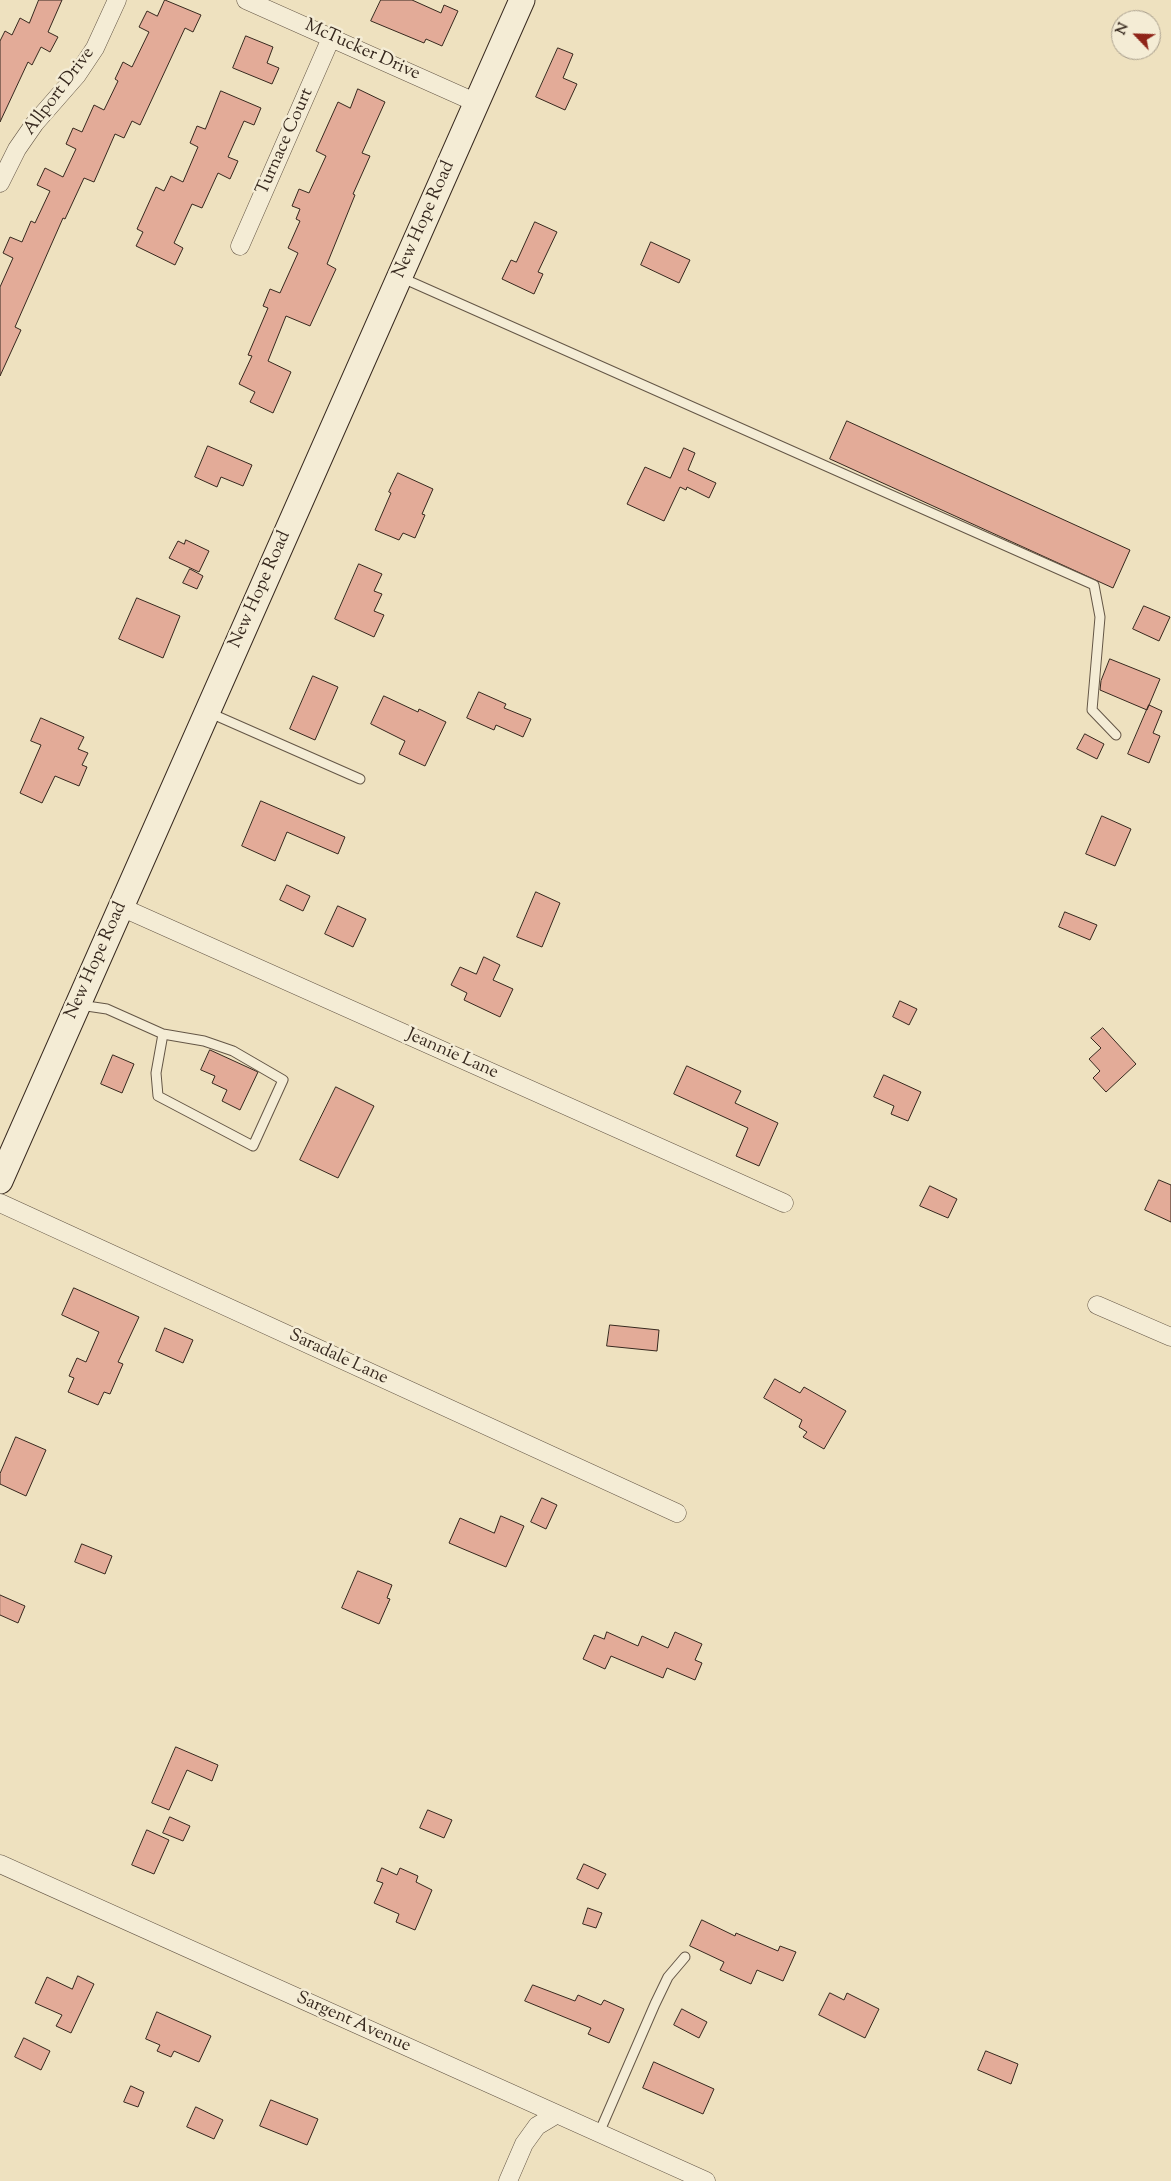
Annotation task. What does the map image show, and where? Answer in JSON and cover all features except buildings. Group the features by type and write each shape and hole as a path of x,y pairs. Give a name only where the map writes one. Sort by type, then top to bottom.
{"main road":[{"name":"New Hope Road","path":"0,1181 522,0"}],"street":[{"name":"Allport Drive","path":"0,182 5,160 77,75 95,48 117,0"},
{"name":"McTucker Drive","path":"246,0 477,103"},
{"name":"Turnace Court","path":"240,246 331,38"},
{"name":"Jeannie Lane","path":"121,908 784,1202"},
{"name":"Saradale Lane","path":"0,1203 677,1513"},
{"path":"1097,1306 1171,1337"},
{"name":"Sargent Avenue","path":"0,1864 706,2181"},
{"path":"508,2181 524,2144 537,2126 556,2114"}],"lane":[{"path":"400,276 1094,586 1100,617 1092,710 1116,735"},
{"path":"207,712 360,779"},
{"path":"78,1005 107,1009 163,1034 204,1041 233,1052 283,1080 253,1146 158,1096 156,1073 163,1034"},
{"path":"598,2133 668,1977 685,1956"}]}
